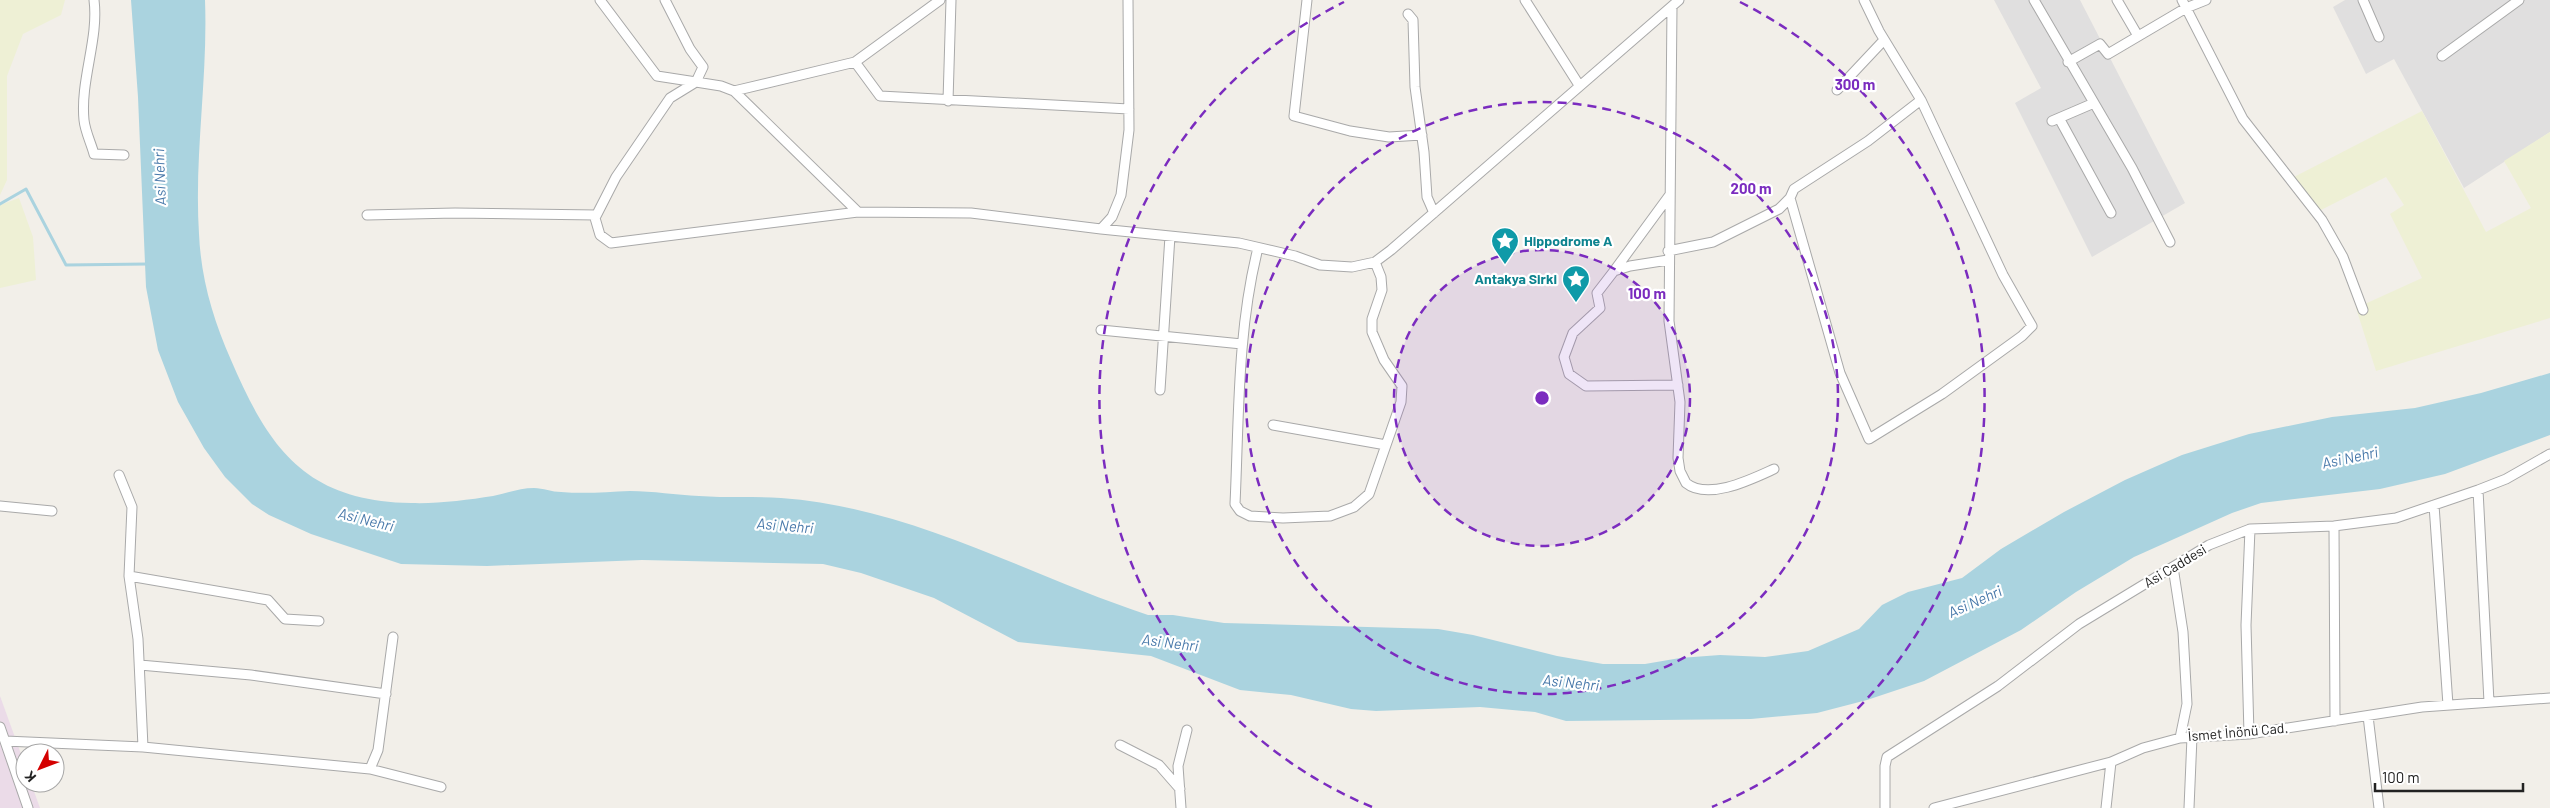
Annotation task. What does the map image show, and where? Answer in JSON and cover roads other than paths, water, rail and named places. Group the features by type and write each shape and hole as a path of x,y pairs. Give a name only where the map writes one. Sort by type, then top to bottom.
{"street":[{"path":"94,0 96,12 88,65 84,120 94,154 124,154"},
{"path":"600,0 657,76 721,86 734,91 858,212"},
{"path":"665,0 690,49 703,67 696,82 670,98 616,177 596,215 602,238 612,243 858,212 972,213 1239,243 1295,256 1320,265 1352,267 1375,262 1679,0"},
{"path":"734,91 855,62 940,0"},
{"path":"948,101 951,0"},
{"path":"1101,229 1112,217 1121,195 1129,130 1128,0"},
{"path":"1307,0 1294,116 1350,131 1389,137 1422,135"},
{"path":"1525,0 1579,85"},
{"path":"1790,198 1840,374 1869,439 1942,394 2022,336 2032,326 2003,275 1921,100 1884,40 1864,0"},
{"path":"2034,0 2068,62 2094,103 2170,242"},
{"path":"2117,0 2138,36"},
{"path":"2068,62 2100,44 2108,54 2184,4 2206,0"},
{"path":"2364,0 2379,37"},
{"path":"2442,56 2519,0"},
{"path":"2184,4 2243,119 2322,220 2343,257 2363,310"},
{"path":"1672,7 1668,256 1669,321 1681,419 1678,458 1680,471 1686,483 1701,489 1730,487 1774,469"},
{"path":"1408,14 1413,20 1415,87 1422,135 1427,197 1434,213"},
{"path":"1837,90 1884,40"},
{"path":"855,62 880,96 1129,110"},
{"path":"1614,271 1712,242 1779,209 1790,198 1794,189 1868,141 1921,100"},
{"path":"2094,103 2055,119 2111,212"},
{"path":"1669,196 1597,293 1600,308 1573,333 1564,356 1569,374 1586,386 1678,385"},
{"path":"367,215 455,213 596,215"},
{"path":"1160,390 1170,236"},
{"path":"1258,248 1250,277 1242,344 1235,504 1240,511 1250,516 1282,518 1330,516 1346,512 1362,502 1369,494 1401,402 1402,386 1384,360 1372,332 1372,319 1382,290 1381,278 1375,262"},
{"path":"1101,330 1242,344"},
{"path":"1273,426 1386,445"},
{"name":"Asi Caddesi","path":"1885,808 1885,766 1887,757 1998,686 2080,624 2210,545 2250,529 2334,526 2396,518 2478,490 2506,478 2550,454"},
{"path":"119,475 132,507 129,576 134,604 140,665 143,747"},
{"path":"2478,490 2489,702"},
{"path":"0,506 52,511"},
{"path":"2434,506 2448,705"},
{"path":"2334,526 2335,721"},
{"path":"2249,734 2246,625 2250,529"},
{"path":"2172,567 2183,632 2187,704 2180,738"},
{"path":"129,576 268,600 285,619 319,622"},
{"path":"370,769 378,750 393,637"},
{"path":"140,665 251,675 386,694"},
{"name":"İsmet İnönü Cad.","path":"1934,808 2111,762 2143,748 2180,738 2249,734 2448,705 2550,698"},
{"path":"2368,716 2379,808"},
{"path":"0,727 28,808"},
{"path":"1181,808 1178,766 1187,730"},
{"path":"2190,808 2192,737"},
{"path":"5,741 143,747 370,769 441,787"},
{"path":"1120,745 1159,765 1180,789"},
{"path":"2106,808 2111,762"}],"water":[{"name":"Asi Nehri","path":"131,0 205,0 205,58 198,175 200,251 205,283 213,314 245,392 260,420 277,444 296,464 318,480 344,492 375,500 411,503 442,502 493,496 534,488 570,493 639,491 709,497 771,497 829,504 876,514 922,528 1148,615 1173,615 1224,623 1438,629 1473,635 1557,656 1603,664 1645,664 1680,658 1720,655 1765,657 1808,651 1859,629 1882,605 1908,592 1962,578 2001,549 2064,512 2125,480 2182,455 2249,434 2332,417 2415,408 2481,393 2550,373 2550,435 2445,474 2380,489 2261,503 2232,513 2134,557 2076,592 2021,630 1924,681 1867,700 1817,713 1751,719 1566,721 1535,712 1480,707 1376,711 1351,709 1291,695 1240,690 1151,656 1018,642 934,598 861,573 823,564 642,560 487,566 401,564 311,534 269,515 252,504 225,477 204,448 178,402 158,350 146,287 138,97"}],"waterway":[{"path":"0,204 26,189 66,265 147,264"}],"place":[{"name":"Hippodrome A","path":"1505,265"},
{"name":"Antakya Sirki","path":"1576,303"}]}
